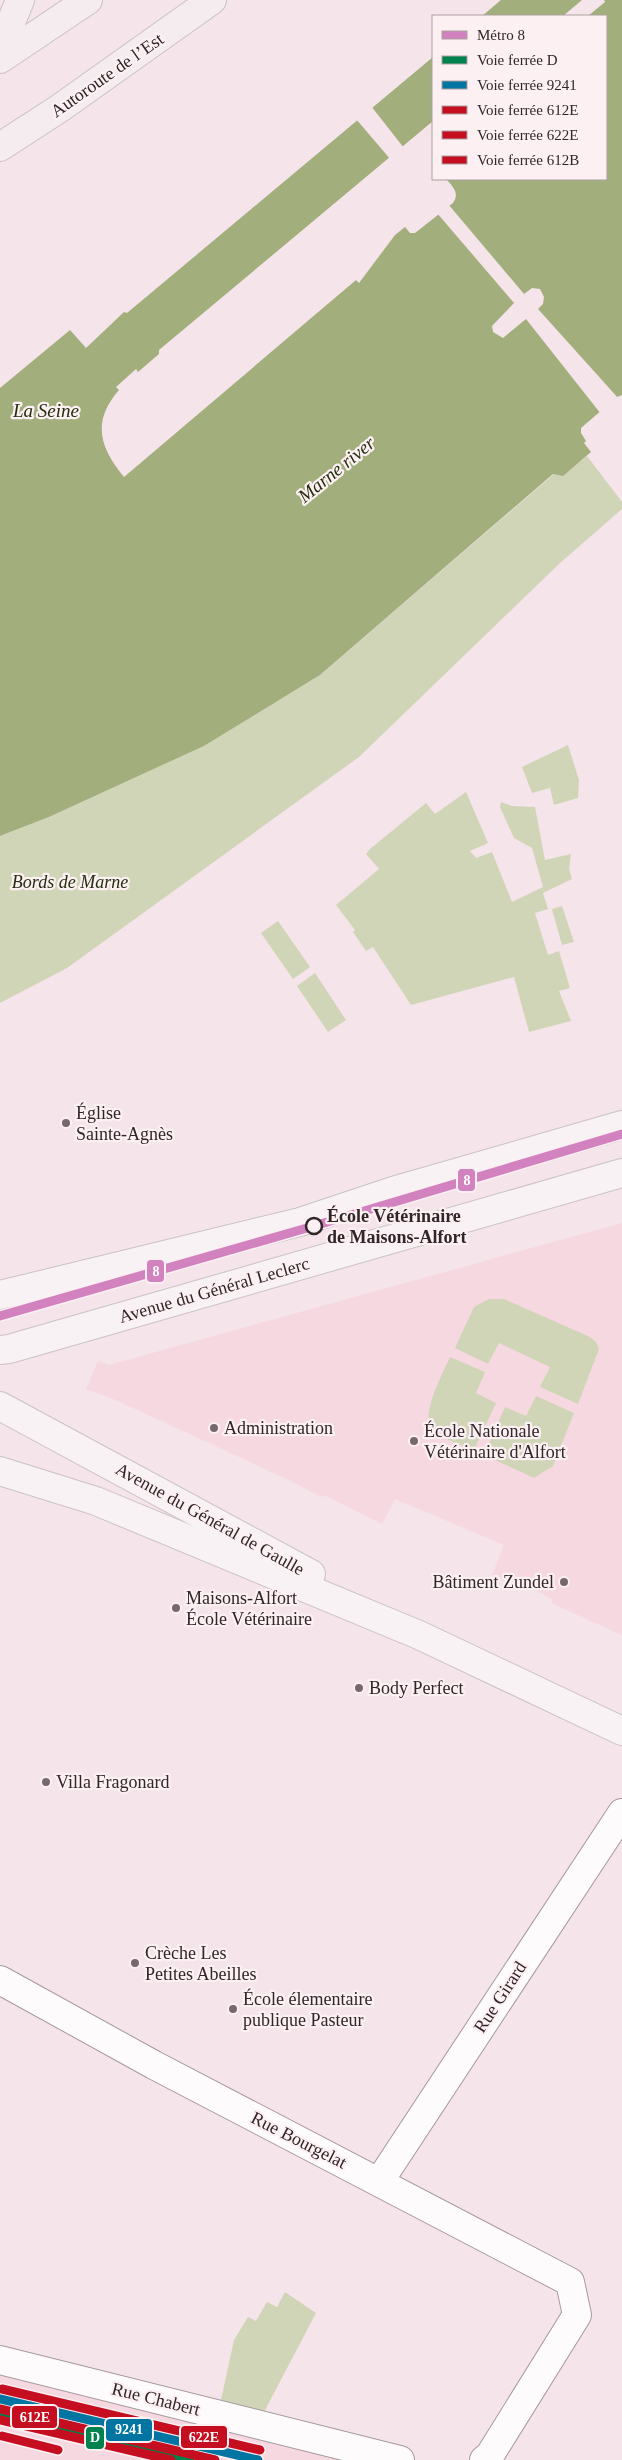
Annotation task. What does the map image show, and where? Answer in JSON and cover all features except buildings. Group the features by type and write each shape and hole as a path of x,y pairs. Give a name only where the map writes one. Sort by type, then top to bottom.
{"highway":[{"path":"0,50 20,0"},
{"path":"0,58 88,0"},
{"name":"Autoroute de l’Est","path":"0,147 60,108 212,0"}],"main road":[{"path":"0,1295 300,1222 393,1191 622,1124"},
{"name":"Avenue du Général Leclerc","path":"3,1352 622,1173"},
{"name":"Avenue du Général de Gaulle","path":"0,1406 225,1526 419,1635"},
{"name":"Avenue du Général de Gaulle","path":"0,1471 96,1501 419,1635 622,1731"}],"street":[{"name":"Rue Girard","path":"379,2182 622,1813"},
{"name":"Rue Bourgelat","path":"0,1980 154,2065 570,2282 577,2315 490,2456 484,2460"},
{"name":"Rue Chabert","path":"0,2360 400,2460"}],"shaded area":[{"name":"École Nationale Vétérinaire d'Alfort","path":"622,1223 622,1635 551,1603 553,1599 527,1587 524,1590 492,1575 504,1545 395,1499 382,1524 324,1495 321,1497 293,1482 118,1401 86,1389 98,1361 109,1365"},
{"path":"0,2373 355,2460 0,2460"}],"green space":[{"name":"Bords de Marne","path":"587,456 622,502 622,509 560,563 359,757 67,968 0,1003 0,836 49,817 204,746 320,675 554,474 563,475"},
{"path":"568,745 579,780 578,798 554,805 550,788 532,793 522,767"},
{"path":"466,792 488,843 470,851 476,858 492,852 512,902 543,887 532,848 514,838 500,807 501,802 512,806 535,807 545,860 571,854 569,869 572,879 543,893 548,909 535,913 548,955 559,951 570,988 559,991 571,1021 529,1032 514,977 411,1005 373,947 366,951 353,932 355,930 336,905 379,869 366,854 370,849 426,803 435,814"},
{"path":"562,906 574,942 562,945 552,909"},
{"path":"278,921 310,967 293,979 261,933"},
{"path":"315,973 346,1020 328,1032 297,986"},
{"path":"489,1299 504,1299 590,1337 596,1342 599,1349 578,1404 540,1387 550,1367 499,1343 488,1364 455,1348 474,1307"},
{"path":"450,1357 485,1372 476,1393 496,1403 474,1450 435,1432 430,1425 430,1407 433,1396"},
{"path":"536,1396 574,1413 553,1466 534,1478 484,1455 505,1407 526,1416"},
{"path":"285,2292 316,2313 264,2412 221,2400 234,2340 248,2317 256,2321 267,2302 277,2307"}],"water":[{"path":"501,0 582,0 564,15 483,15"},
{"path":"604,0 622,0 622,395 617,397 581,428 581,433 586,441 584,443 591,452 563,476 553,474 320,675 204,746 49,817 0,836 0,388 70,330 86,348 124,312 127,313 432,58 432,122 159,350 159,354 138,372 136,369 116,387 119,390 110,401 105,412 102,434 109,455 124,477 356,280 359,283 395,235 405,227 410,233 415,233 453,203 456,193 447,180 607,180 607,15 589,15 605,2"}],"pier":[{"path":"371,106 404,148 391,160 356,119"},
{"path":"448,204 524,294 532,288 540,289 544,297 543,304 538,309 619,399 601,414 526,319 503,338 493,332 492,326 514,303 437,213"}],"metro line":[{"name":"8","path":"0,1316 314,1226 622,1134"}],"rail line":[{"name":"622E","path":"2,2389 260,2450"},
{"name":"9241","path":"0,2399 258,2460"},
{"name":"612E","path":"0,2409 215,2460"},
{"name":"D","path":"0,2415 190,2460"},
{"name":"612B","path":"0,2420 171,2460"},
{"name":"622E","path":"2,2436 58,2450"}],"place":[{"name":"Église Sainte-Agnès","path":"66,1123"},
{"name":"École Vétérinaire de Maisons-Alfort","path":"314,1226"},
{"name":"Administration","path":"214,1428"},
{"name":"École Nationale Vétérinaire d'Alfort","path":"414,1441"},
{"name":"Bâtiment Zundel","path":"564,1582"},
{"name":"Maisons-Alfort École Vétérinaire","path":"176,1608"},
{"name":"Body Perfect","path":"359,1688"},
{"name":"Villa Fragonard","path":"46,1782"},
{"name":"Crèche Les Petites Abeilles","path":"135,1963"},
{"name":"École élementaire publique Pasteur","path":"233,2009"}],"water label":[{"name":"La Seine","path":"46,410"},
{"name":"Marne river","path":"336,469"}]}
